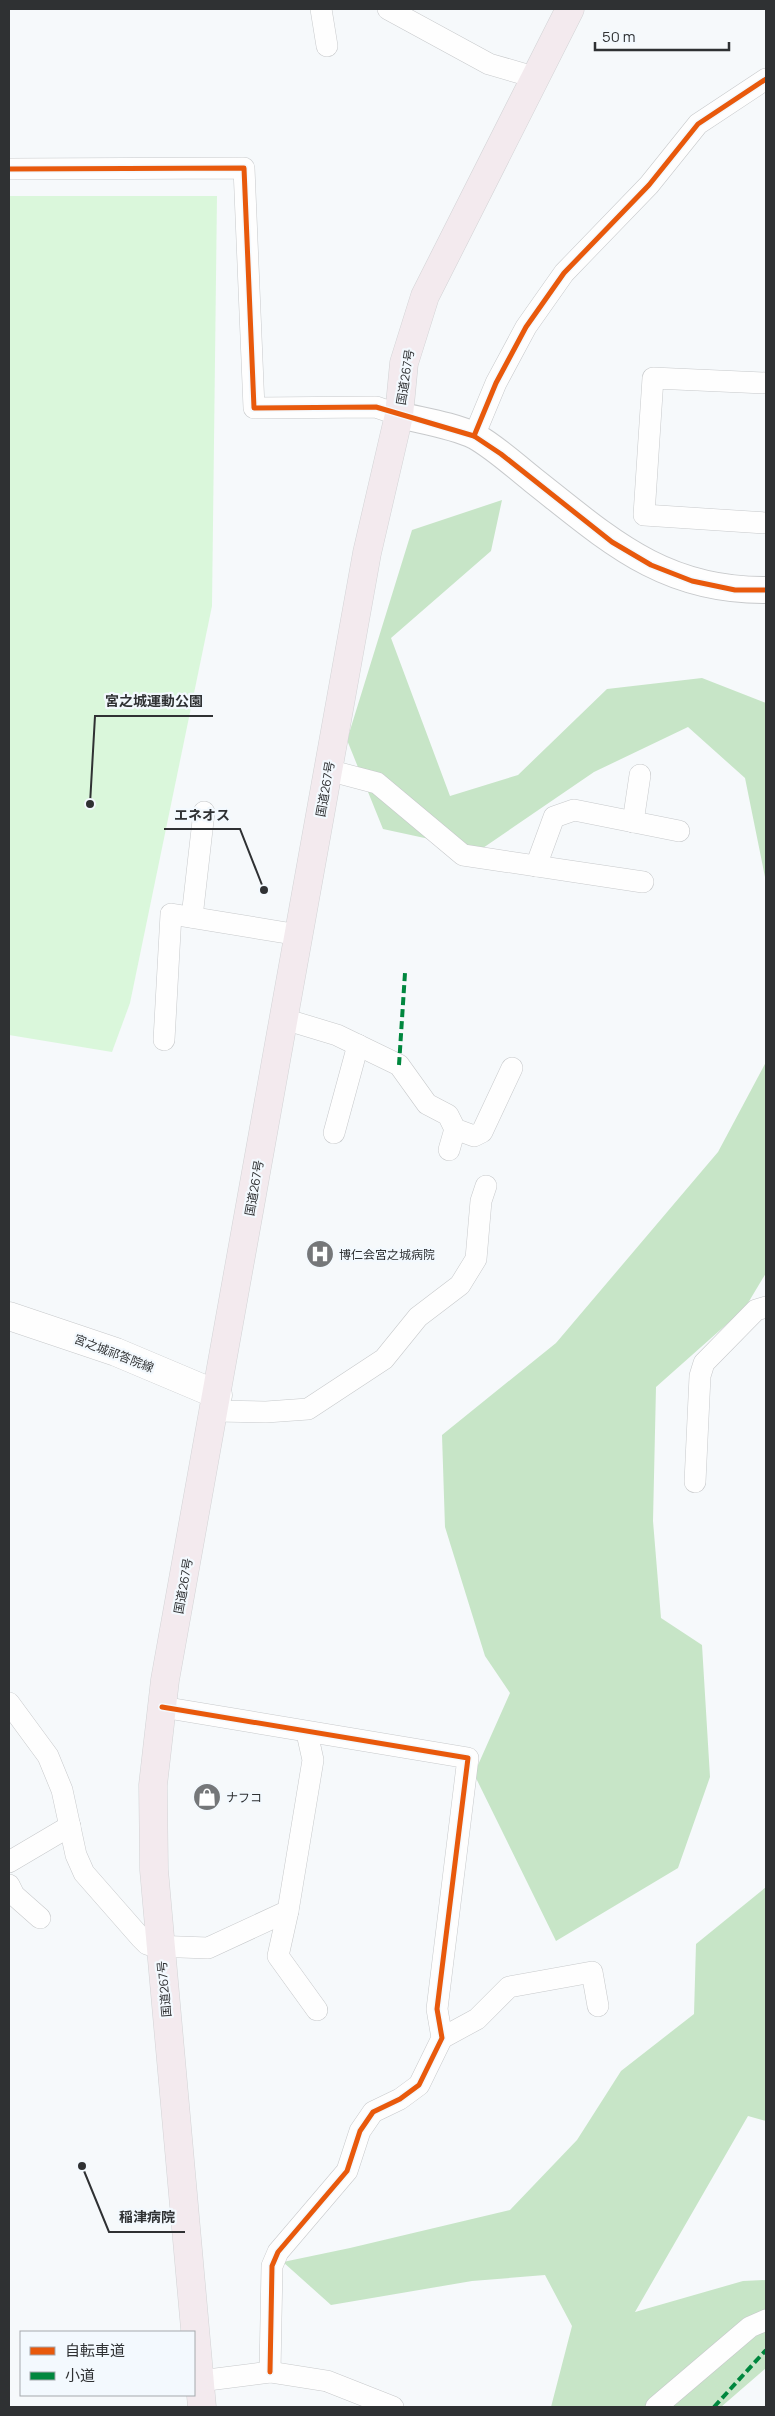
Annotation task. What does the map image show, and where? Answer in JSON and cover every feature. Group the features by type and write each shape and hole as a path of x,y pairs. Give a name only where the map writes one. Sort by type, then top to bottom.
{"highway":[{"name":"国道267号","path":"201,2394 160,1946 152,1829 153,1785 162,1707 367,553 398,415 404,363 424,296 570,9"}],"main road":[{"name":"宮之城祁答院線","path":"9,1316 116,1352 216,1403"}],"street":[{"path":"321,9 327,46"},
{"path":"388,9 489,64 534,77"},
{"path":"474,436 496,383 522,335 564,273 649,185 698,124 766,79"},
{"path":"9,169 244,168 254,408 376,407 474,436 501,454 612,542 651,565 692,581 735,590 766,590"},
{"path":"766,383 653,378 644,515 766,523"},
{"path":"328,770 377,783 463,855 643,882"},
{"path":"633,822 640,775"},
{"path":"536,866 554,817 574,810 679,831"},
{"path":"192,917 204,812"},
{"path":"164,1040 171,914 299,935"},
{"path":"284,1019 336,1035 399,1065 427,1104 448,1115 452,1140 474,1136 482,1132 512,1068"},
{"path":"334,1133 358,1045"},
{"path":"216,1403 266,1412 308,1410 384,1359 418,1317 460,1285 476,1259 481,1201 486,1186"},
{"path":"695,1482 700,1376 704,1363 756,1310 766,1307"},
{"path":"9,1703 48,1756 62,1790 76,1855 84,1873 146,1944 208,1948 288,1911"},
{"path":"162,1707 308,1733 468,1758 437,2009 442,2038 419,2085 400,2099 373,2112 360,2131 347,2170 278,2252 272,2266 270,2372"},
{"path":"308,1733 313,1760 288,1911 278,1956 317,2010"},
{"path":"9,1862 70,1826"},
{"path":"9,1885 14,1895 40,1918"},
{"path":"442,2038 477,2020 509,1987 592,1972 598,2006"},
{"path":"656,2407 750,2327 766,2320"},
{"path":"201,2394 270,2372 327,2381 393,2407"}],"green space":[{"path":"9,196 217,196 212,606 130,1003 112,1052 9,1035"},
{"path":"502,500 491,551 391,638 450,796 518,775 607,689 702,678 766,703 766,882 745,778 688,727 594,772 480,850 383,829 347,740 412,530"},
{"path":"766,1062 766,1273 745,1308 656,1387 653,1521 661,1618 702,1645 710,1777 678,1868 556,1941 474,1774 510,1693 485,1656 445,1527 442,1435 556,1343 718,1152"},
{"path":"766,1887 766,2121 748,2116 635,2312 743,2281 766,2280 766,2368 721,2407 551,2407 572,2326 545,2275 472,2281 331,2305 283,2262 510,2210 577,2140 621,2071 694,2014 696,1944"}],"marked path":[{"path":"399,1065 405,973"},
{"path":"714,2407 766,2350"}],"cycle path":[{"path":"474,436 496,383 526,327 564,273 649,185 698,124 766,79"},
{"path":"9,169 244,168 254,408 376,407 474,436 501,454 612,542 651,565 692,581 735,590 766,590"},
{"path":"162,1707 468,1758 437,2009 442,2038 419,2085 400,2099 373,2112 360,2131 347,2171 278,2252 272,2266 270,2372"}],"place":[{"name":"宮之城運動公園","path":"90,804"},
{"name":"エネオス","path":"264,890"},
{"name":"博仁会宮之城病院","path":"320,1254"},
{"name":"ナフコ","path":"207,1797"},
{"name":"稲津病院","path":"82,2166"}]}
